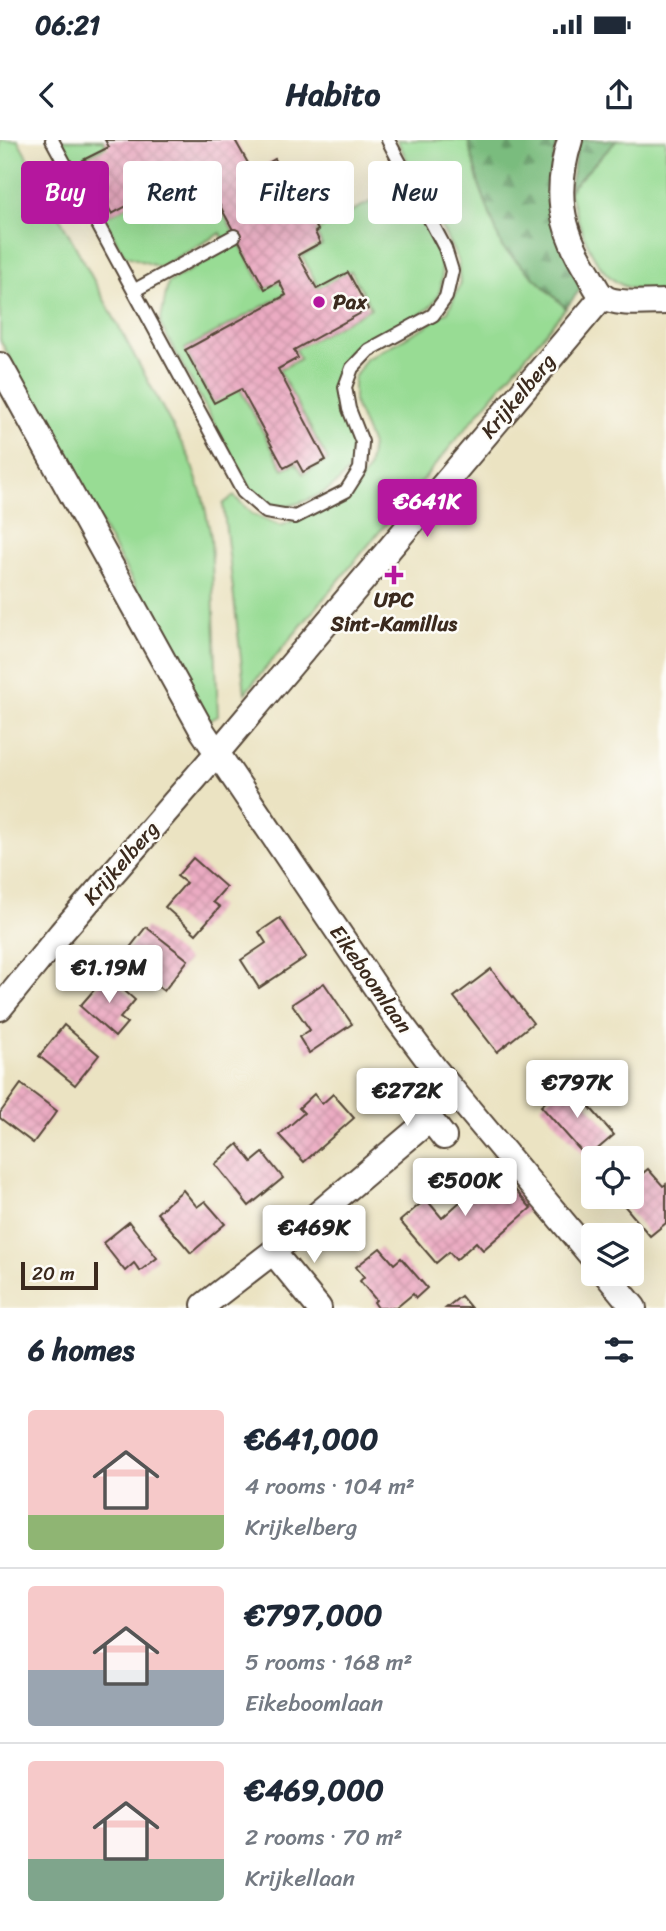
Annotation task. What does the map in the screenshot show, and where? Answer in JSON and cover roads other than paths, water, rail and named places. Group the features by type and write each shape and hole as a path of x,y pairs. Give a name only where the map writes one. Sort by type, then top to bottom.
{"street":[{"path":"570,140 564,159 560,206 573,250 603,296 615,301 666,302"},
{"name":"Krijkelberg","path":"0,1008 603,296"},
{"path":"0,365 189,708 217,752"},
{"name":"Eikeboomlaan","path":"217,752 393,1013 435,1069 581,1244"},
{"path":"204,1304 437,1128 407,1090"},
{"path":"273,1252 320,1308"},
{"path":"616,1286 634,1308"}],"lane":[{"path":"52,140 243,492 266,512 295,517 346,491 360,469 362,442 349,409 345,387 352,368 369,350 433,315 446,297 452,271 445,248 388,140"},
{"path":"135,290 234,236"}],"place":[{"name":"Pax","path":"319,302"},
{"name":"UPC Sint-Kamillus","path":"394,575"}]}
